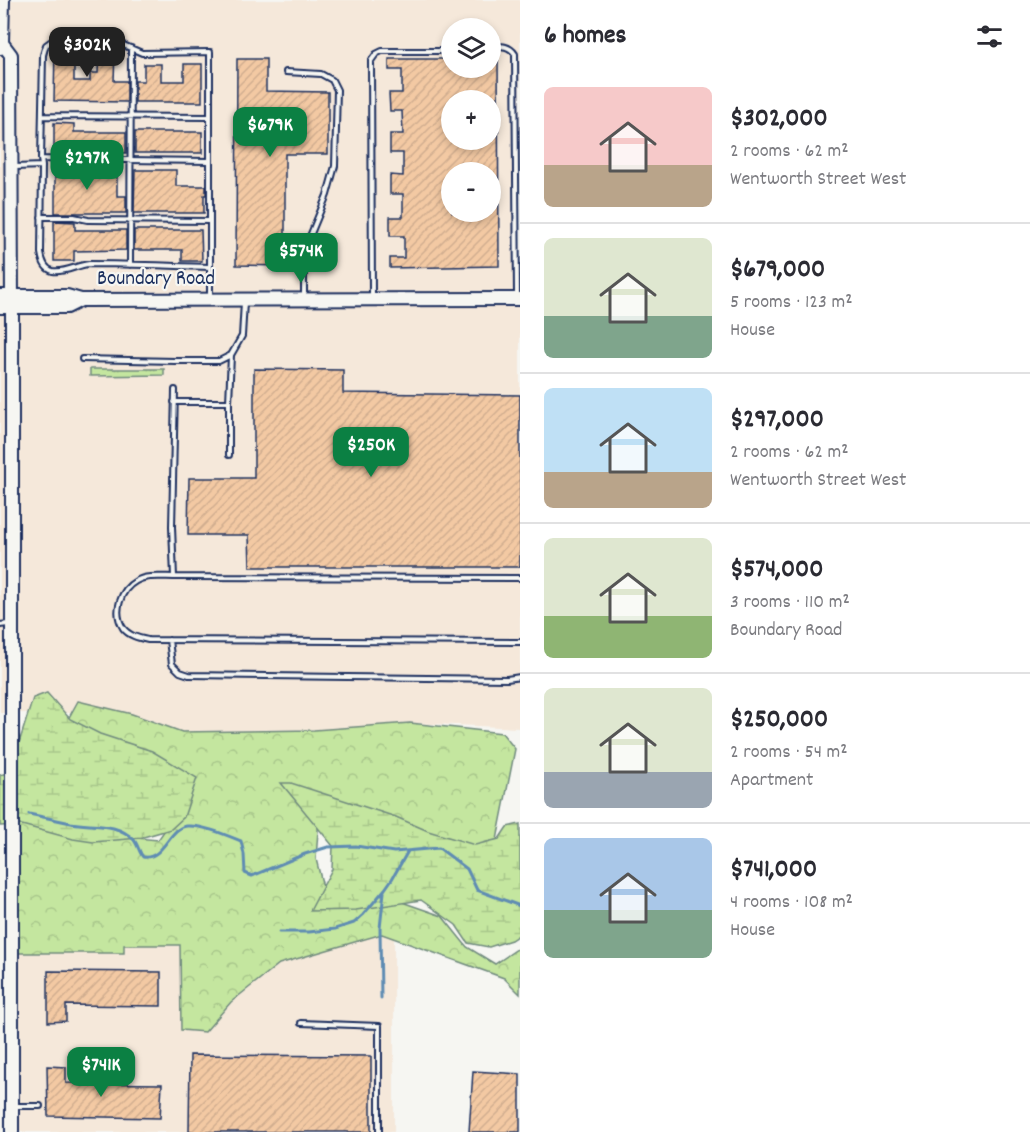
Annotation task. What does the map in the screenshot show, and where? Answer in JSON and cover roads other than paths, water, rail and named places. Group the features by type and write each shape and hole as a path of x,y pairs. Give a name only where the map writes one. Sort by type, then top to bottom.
{"main road":[{"path":"3,0 1,44 11,55 11,167 6,301 6,625 12,1132"},
{"name":"Boundary Road","path":"6,301 67,296 81,300 519,299"}],"lane":[{"path":"210,267 86,264 60,271 45,266 42,260 41,217 45,45 53,40 114,41 142,53 210,52 210,117 210,161 210,221 210,267 210,299"},
{"path":"501,46 511,48 515,54 519,299"},
{"path":"130,265 131,48"},
{"path":"372,299 371,61 376,54 382,51 441,51"},
{"path":"286,72 321,74 332,80 337,90 335,166 327,195 309,241 304,268 304,299"},
{"path":"43,116 210,117"},
{"path":"41,159 210,161"},
{"path":"11,167 42,166"},
{"path":"41,217 74,217 88,220 210,221"},
{"path":"229,455 231,355 242,336 244,299"},
{"path":"82,359 219,361 231,355"},
{"path":"174,577 172,527 175,390"},
{"path":"174,402 229,402"},
{"path":"520,578 150,577 136,581 126,590 119,604 119,616 123,628 134,637 148,640 520,642"},
{"path":"169,640 172,664 180,672 189,675 507,679 520,677"},
{"path":"301,1023 379,1026 379,1132"},
{"path":"12,1106 40,1106"}],"waterway":[{"path":"29,814 120,830 134,840 143,857 156,854 175,832 187,826 222,833 241,841 245,873 252,876 328,847 356,846 394,852 439,848 467,869 477,890 520,906"},
{"path":"279,932 335,929 354,923 385,889 408,851"},
{"path":"381,998 380,928 384,892"}]}
